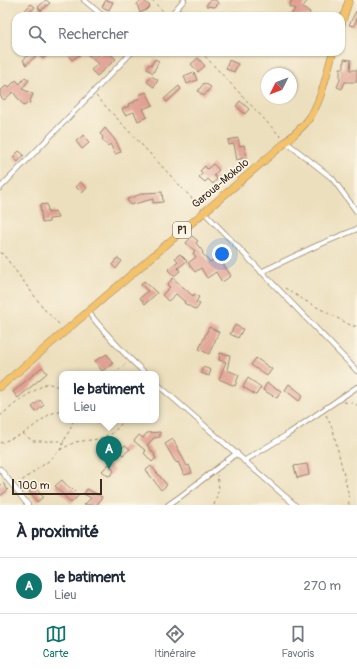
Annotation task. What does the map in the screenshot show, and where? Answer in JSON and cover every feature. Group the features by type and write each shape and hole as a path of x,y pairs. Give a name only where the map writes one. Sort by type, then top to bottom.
{"main road":[{"path":"345,12 349,0"},
{"name":"Garoua-Mokolo","path":"0,387 304,125 318,102 332,56"}],"street":[{"path":"84,0 98,12"},
{"path":"173,12 184,0"},
{"path":"0,188 128,56"},
{"path":"286,142 332,178 357,212"},
{"path":"203,211 357,371"},
{"path":"261,272 316,246 357,229"},
{"path":"88,312 107,335 143,371"},
{"path":"159,385 244,461 296,505"},
{"path":"244,461 329,408 357,387"},
{"path":"168,505 236,453"},
{"path":"0,469 28,505"}],"path":[{"path":"152,0 165,12"},
{"path":"205,56 286,142"},
{"path":"93,93 203,211"},
{"path":"0,253 3,254 45,310 62,326"},
{"path":"284,288 302,300 352,326 357,326"},
{"path":"118,371 131,360"},
{"path":"0,416 21,399 47,383 59,387"},
{"path":"344,402 357,405"},
{"path":"329,408 326,415 333,430 348,492 349,505"},
{"path":"0,443 23,434 50,414 59,411"},
{"path":"17,491 20,482 50,460 60,450 73,423"},
{"path":"60,450 75,442 98,439 113,433 122,423"},
{"path":"23,434 33,441 65,441"},
{"path":"214,505 219,489 216,472"}],"building":[{"path":"46,0 50,3 41,11 38,7"},
{"path":"106,0 113,2 109,10 102,7"},
{"path":"143,0 150,6 146,10 140,12 137,4"},
{"path":"210,0 215,0 219,3 215,7 206,6"},
{"path":"292,0 308,0 302,8 310,12 293,12 295,9 289,7"},
{"path":"31,4 35,7 31,12 23,12"},
{"path":"356,11 357,19 354,26 349,25"},
{"path":"28,56 36,56 26,65 23,60"},
{"path":"69,56 78,56 72,60"},
{"path":"89,56 113,56 116,59 97,76 91,70 98,64"},
{"path":"198,58 205,66 198,72 191,64"},
{"path":"155,59 159,61 153,73 147,69 149,64 151,65"},
{"path":"344,59 351,60 350,70 357,70 357,82 345,82 342,89 337,87 340,80 340,68 344,68"},
{"path":"229,60 238,64 234,72 226,69"},
{"path":"194,72 197,80 187,84 184,76"},
{"path":"151,76 158,80 154,87 147,82"},
{"path":"25,77 29,80 22,89 33,94 29,104 28,103 24,106 13,92 4,100 0,96 0,91 6,86 8,88 16,80 20,84"},
{"path":"204,83 211,87 204,96 198,91"},
{"path":"179,86 181,89 167,102 164,99"},
{"path":"146,92 153,105 143,109 147,117 138,121 134,112 125,115 122,109 129,106 128,104 135,102 134,101 140,98 139,95"},
{"path":"240,101 249,109 245,114 236,106"},
{"path":"105,128 116,141 121,152 115,154 110,144 108,146 102,139 103,137 100,134"},
{"path":"84,135 89,143 82,149 76,141"},
{"path":"238,138 240,146 244,145 247,157 237,160 234,144 229,145 228,140"},
{"path":"19,151 24,155 18,162 13,157"},
{"path":"213,164 219,170 214,175 217,179 213,184 208,179 205,182 199,177 203,173 200,171 205,166 207,169"},
{"path":"80,182 87,188 82,193 76,187"},
{"path":"162,192 163,202 153,203 153,199 130,205 127,199 144,193"},
{"path":"47,204 48,213 55,211 58,218 49,219 49,222 42,223 40,205"},
{"path":"192,236 198,241 196,243 210,262 220,255 224,261 222,262 231,276 222,282 216,272 207,278 201,268 195,272 188,263 196,257 193,253 195,251 186,243"},
{"path":"180,254 187,261 178,268 180,271 174,276 168,270 178,261 175,258"},
{"path":"117,258 122,261 116,269 112,265"},
{"path":"173,278 193,296 194,294 199,297 196,302 200,304 196,310 184,303 185,302 176,294 168,301 162,295 170,287 167,285"},
{"path":"144,281 157,293 145,304 140,298 148,291 141,285"},
{"path":"235,325 243,329 238,338 230,334"},
{"path":"209,327 219,332 209,354 199,349"},
{"path":"220,353 230,355 227,370 239,375 235,386 219,379 226,362 219,360"},
{"path":"107,354 113,364 102,371 95,361"},
{"path":"256,358 272,369 267,376 251,365"},
{"path":"42,367 47,373 18,398 13,392"},
{"path":"203,367 211,370 209,376 201,373"},
{"path":"248,378 261,387 256,395 243,387"},
{"path":"267,383 281,391 277,398 263,390"},
{"path":"289,384 303,395 299,401 285,390"},
{"path":"40,400 44,405 36,412 32,407"},
{"path":"160,432 160,437 154,438 147,445 156,458 152,462 144,453 146,451 134,441 139,435 143,438 147,433"},
{"path":"173,439 187,466 189,465 192,473 184,475 178,462 177,463 175,461 165,444"},
{"path":"125,445 130,449 123,455 119,451"},
{"path":"109,464 114,471 108,476 102,471"},
{"path":"307,464 309,475 297,478 294,466"},
{"path":"151,466 167,485 161,490 146,470"},
{"path":"62,480 70,489 72,488 79,495 71,503 55,486"},
{"path":"3,483 8,490 0,496 0,486"},
{"path":"35,487 43,497 37,502 29,491"},
{"path":"87,489 102,497 97,505 84,505 91,498 84,494"}],"place":[{"name":"le batiment","path":"109,469"}]}
